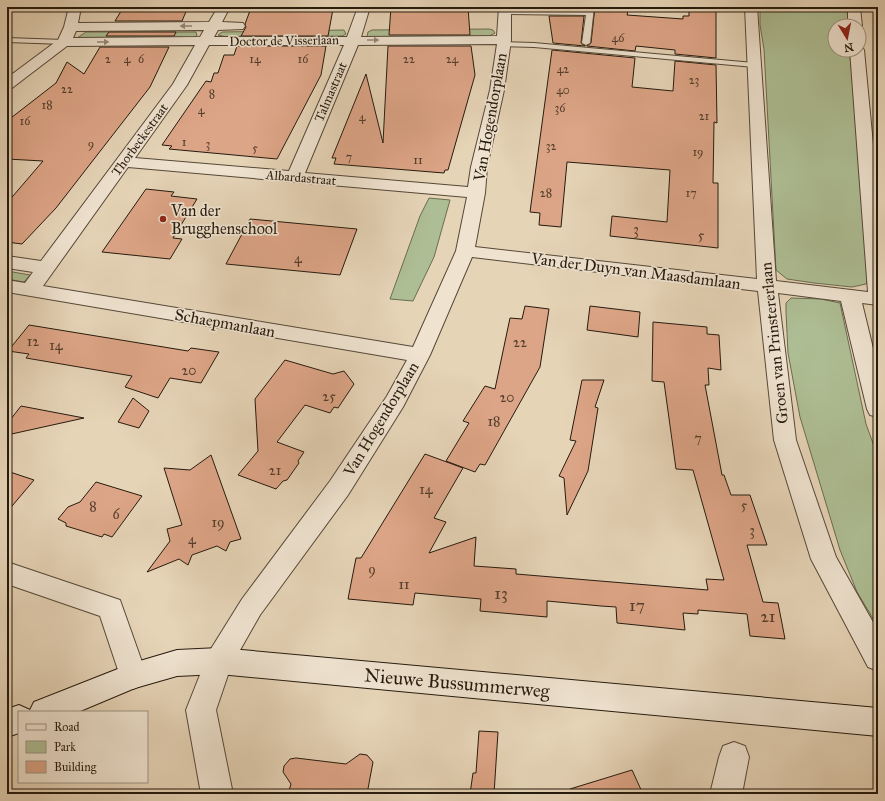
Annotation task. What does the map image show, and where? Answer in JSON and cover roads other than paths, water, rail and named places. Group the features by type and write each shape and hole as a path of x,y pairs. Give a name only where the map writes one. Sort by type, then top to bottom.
{"street":[{"path":"7,85 64,42 72,27 75,7"},
{"name":"Thorbeckestraat","path":"46,268 180,85 224,7"},
{"name":"Talmastraat","path":"295,177 360,25 364,7"},
{"name":"Groen van Prinstererlaan","path":"751,7 767,286 785,440 824,559 878,658"},
{"path":"854,7 855,18"},
{"name":"Doctor de Visserlaan","path":"344,25 375,25"},
{"name":"Doctor de Visserlaan","path":"72,27 252,26"},
{"name":"Doctor de Visserlaan","path":"64,42 353,40 502,26"},
{"name":"Van Hogendorplaan","path":"217,794 201,710 219,661 251,607 338,488 395,401 420,356 465,251 479,168 497,90 502,26"},
{"path":"858,58 878,299"},
{"name":"Albardastraat","path":"125,162 476,193"},
{"name":"Van der Duyn van Maasdamlaan","path":"465,251 878,299"},
{"path":"7,262 46,268 30,290"},
{"name":"Schaepmanlaan","path":"7,286 420,356"},
{"path":"850,296 870,352 878,409"},
{"path":"7,573 111,608 133,676"},
{"name":"Nieuwe Bussummerweg","path":"46,711 133,676 177,663 219,661 878,722"},
{"path":"7,723 18,719"},
{"path":"726,794 734,757"}],"lane":[{"path":"502,26 590,10 586,43"},
{"path":"502,26 534,45 754,65"},
{"path":"7,40 64,42"}],"place":[{"name":"Van der Brugghenschool","path":"163,219"}]}
